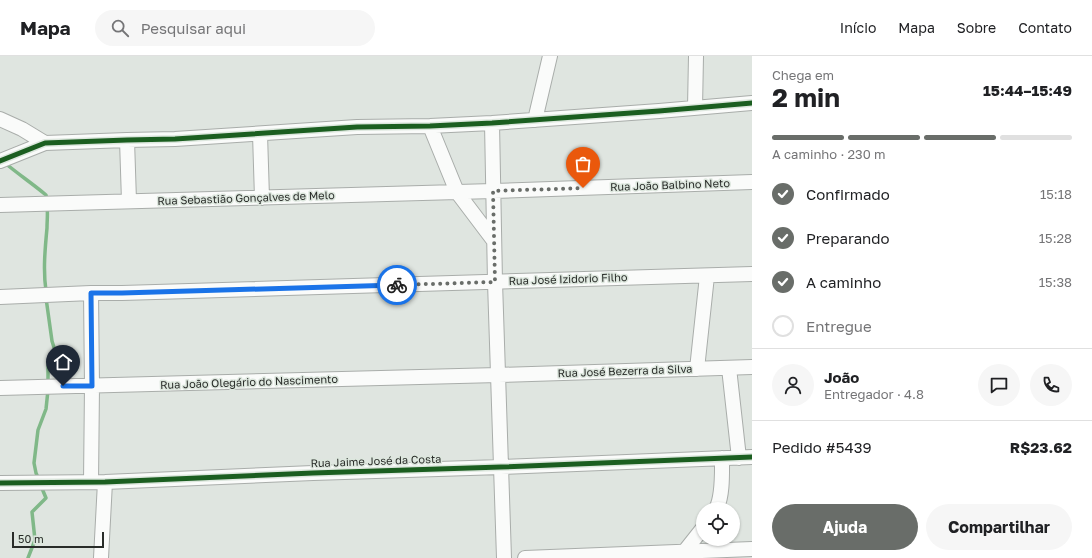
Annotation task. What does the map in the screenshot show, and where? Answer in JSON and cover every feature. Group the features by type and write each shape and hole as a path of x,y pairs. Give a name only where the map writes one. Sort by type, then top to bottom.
{"street":[{"path":"535,120 550,56"},
{"path":"695,108 696,56"},
{"path":"0,161 46,143 176,139 357,127 492,123 752,103"},
{"path":"0,119 22,129 46,143"},
{"path":"492,123 495,282 504,558"},
{"path":"430,126 457,192 494,241"},
{"path":"260,134 262,198"},
{"path":"127,140 129,201"},
{"name":"Rua João Balbino Neto","path":"493,191 752,182"},
{"name":"Rua Sebastião Gonçalves de Melo","path":"0,205 493,191"},
{"name":"Rua José Izidorio Filho","path":"0,297 91,293 752,274"},
{"path":"697,369 707,276"},
{"path":"91,293 92,386 101,558"},
{"name":"Rua José Bezerra da Silva","path":"498,375 752,367"},
{"path":"729,368 746,457"},
{"name":"Rua João Olegário do Nascimento","path":"0,388 498,375"},
{"name":"Rua Jaime José da Costa","path":"0,483 98,482 746,457"},
{"path":"718,502 722,458"},
{"path":"684,552 696,537"},
{"path":"526,558 653,555 752,549"}],"waterway":[{"path":"5,163 46,195 47,200"},
{"path":"46,291 44,268 47,206"},
{"path":"46,298 52,341 56,354 48,366 48,384"},
{"path":"39,480 34,463 38,430 46,409 48,390"},
{"path":"28,558 35,540 32,512 46,498 41,486"}],"cycle path":[{"path":"0,161 45,143 175,139 357,127 492,123 752,103"},
{"path":"0,483 105,482 752,457"}],"way so far":[{"path":"397,285 495,282 493,191 583,188"}],"route":[{"path":"63,386 92,386 91,293 397,285"}]}
